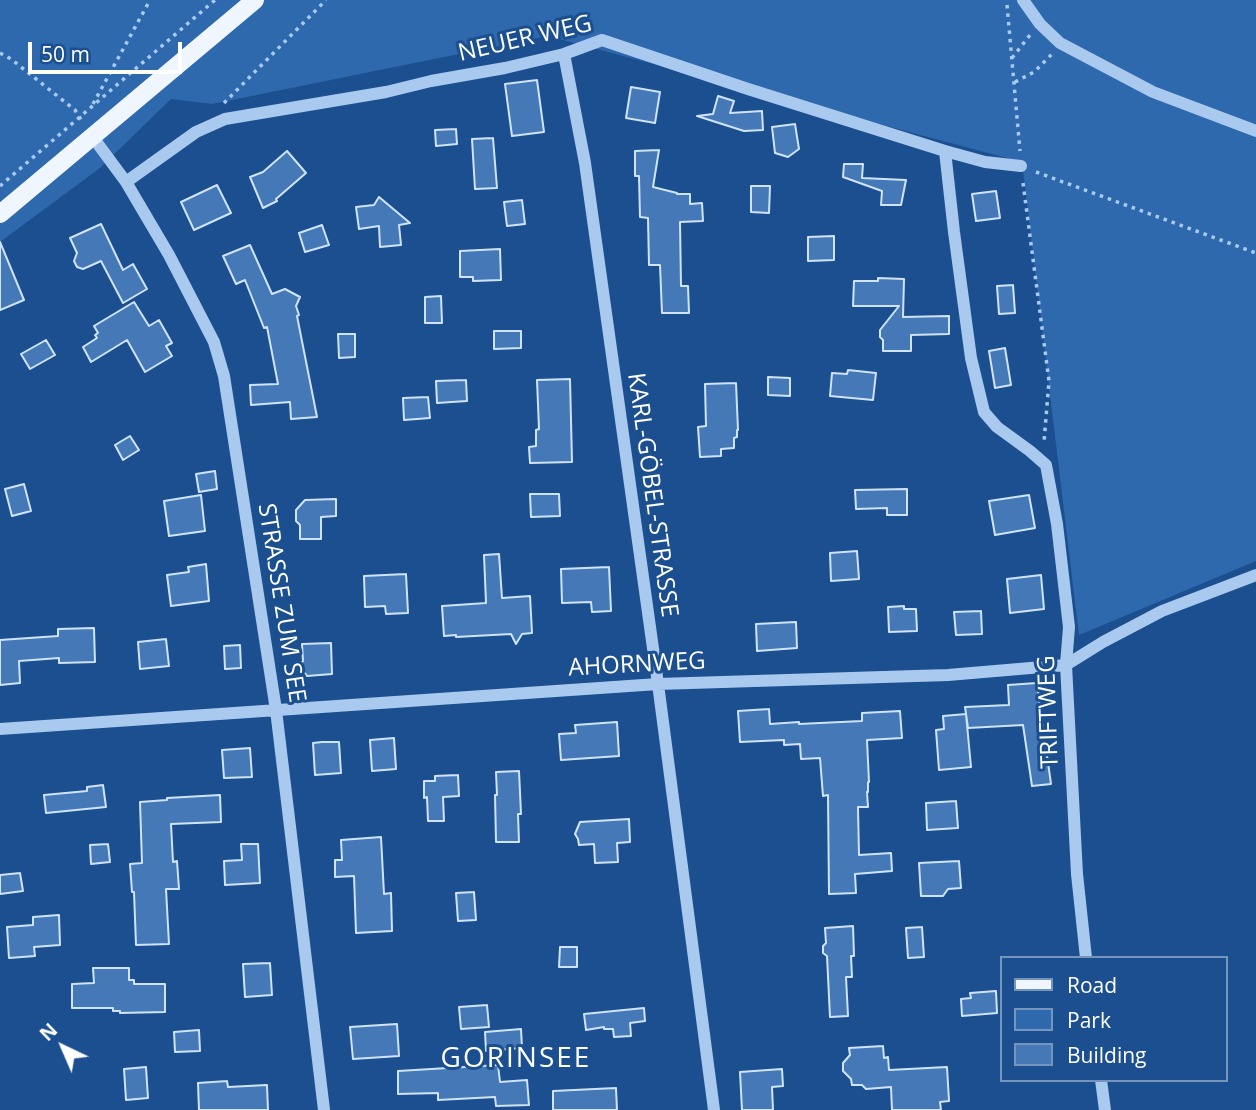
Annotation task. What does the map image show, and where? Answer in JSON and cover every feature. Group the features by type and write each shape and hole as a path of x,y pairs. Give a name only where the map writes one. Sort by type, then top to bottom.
{"main road":[{"path":"0,214 256,0"}],"street":[{"path":"1023,0 1040,24 1060,43 1153,92 1256,131"},
{"name":"NEUER WEG","path":"126,182 196,132 225,119 386,92 505,68 564,54 602,40 945,151 985,162 1021,166"},
{"name":"KARL-GÖBEL-STRASSE","path":"564,54 585,163 714,1110"},
{"name":"STRASSE ZUM SEE","path":"92,136 126,182 169,255 215,342 224,376 276,710 324,1110"},
{"path":"945,151 971,358 984,412 996,427 1046,466"},
{"name":"TRIFTWEG","path":"1046,466 1057,524 1069,627 1066,665 1077,874 1086,956"},
{"name":"AHORNWEG","path":"0,729 658,684 948,675 1066,665 1162,611 1256,575"},
{"path":"1101,1082 1105,1110"}],"path":[{"path":"92,106 150,0"},
{"path":"0,186 215,0"},
{"path":"224,104 326,0"},
{"path":"1007,0 1021,166 1049,381 1044,439 1046,466"},
{"path":"1012,58 1040,24"},
{"path":"1015,82 1034,72 1060,43"},
{"path":"0,53 75,110 92,136"},
{"path":"1021,166 1256,253"}],"green space":[{"path":"0,0 1256,0 1256,561 1079,635 1022,162 548,36 212,104 171,99 100,168 0,242"}],"building":[{"path":"537,80 544,132 512,136 505,84"},
{"path":"631,87 660,92 655,123 626,118"},
{"path":"718,96 734,101 730,113 762,111 763,130 744,131 697,116 713,114"},
{"path":"795,124 799,149 788,157 775,153 772,127"},
{"path":"456,129 457,144 436,146 435,130"},
{"path":"493,138 497,188 475,189 472,139"},
{"path":"659,150 653,187 677,194 690,194 690,204 702,203 703,221 680,222 681,286 688,286 689,313 662,313 660,265 649,265 648,218 640,217 639,176 635,176 635,151"},
{"path":"287,151 306,173 276,199 277,201 263,208 250,177 263,172"},
{"path":"844,164 863,164 862,178 906,180 901,205 881,205 882,191 843,177"},
{"path":"217,185 231,213 194,230 181,202"},
{"path":"751,186 770,186 769,213 751,212"},
{"path":"996,191 1000,218 976,221 972,194"},
{"path":"379,197 410,223 399,225 401,245 380,247 379,226 359,229 356,207 374,205"},
{"path":"522,200 525,224 507,226 504,202"},
{"path":"101,224 123,270 133,264 147,289 123,303 101,261 83,269 77,267 74,261 77,253 70,238"},
{"path":"322,225 329,245 305,252 299,233"},
{"path":"834,236 834,260 808,261 808,237"},
{"path":"0,242 24,300 0,310"},
{"path":"250,245 272,294 285,289 300,297 296,306 297,316 317,417 291,419 290,402 251,405 250,385 278,384 267,327 264,328 245,280 236,284 223,256"},
{"path":"500,249 501,280 473,281 473,277 460,277 460,251"},
{"path":"878,278 904,279 903,317 949,316 949,334 911,335 911,351 883,351 880,330 899,306 853,306 854,281 878,281"},
{"path":"1013,285 1015,313 999,314 997,286"},
{"path":"441,296 442,323 425,323 425,297"},
{"path":"134,302 149,326 159,320 172,343 166,346 172,356 145,372 127,340 91,362 83,347 97,338 95,335 98,333 94,326"},
{"path":"494,331 521,331 521,348 494,349"},
{"path":"338,334 355,334 355,357 339,358"},
{"path":"46,340 55,355 30,369 21,354"},
{"path":"1005,348 1011,385 995,388 989,351"},
{"path":"848,370 876,373 873,400 830,396 832,373 847,374"},
{"path":"768,377 790,378 790,396 768,395"},
{"path":"570,379 572,462 530,463 529,447 536,446 536,430 539,429 537,380"},
{"path":"466,380 467,401 437,403 436,381"},
{"path":"736,383 738,430 737,437 734,438 734,448 721,449 721,456 700,457 698,427 706,426 705,384"},
{"path":"428,397 430,418 404,420 403,398"},
{"path":"130,436 139,450 123,460 115,445"},
{"path":"215,471 217,489 199,492 196,474"},
{"path":"24,484 31,511 12,516 5,489"},
{"path":"907,489 907,515 887,515 887,508 856,509 855,490"},
{"path":"530,494 559,494 560,516 531,517"},
{"path":"201,495 205,531 169,536 164,501"},
{"path":"1029,495 1035,528 995,535 989,501"},
{"path":"336,499 336,516 321,517 321,539 300,539 296,510 305,500"},
{"path":"857,551 859,579 831,581 830,553"},
{"path":"499,554 502,598 530,596 532,633 522,634 516,644 511,634 444,636 442,606 486,603 484,555"},
{"path":"206,564 209,601 171,606 167,575 189,572 188,567"},
{"path":"609,567 611,611 592,612 591,602 562,603 561,569"},
{"path":"406,574 408,613 386,614 385,606 365,607 364,576"},
{"path":"1041,575 1044,609 1010,613 1007,579"},
{"path":"904,606 904,609 916,609 917,631 889,632 888,607"},
{"path":"981,611 982,634 956,635 954,612"},
{"path":"796,622 797,648 757,651 756,624"},
{"path":"94,628 95,662 59,663 59,658 19,661 20,683 0,685 0,640 58,636 58,629"},
{"path":"166,639 169,666 140,669 138,642"},
{"path":"331,643 332,674 307,676 302,670 302,644"},
{"path":"240,645 241,668 225,669 224,646"},
{"path":"1037,683 1051,784 1032,786 1023,725 968,728 965,707 1009,705 1008,685"},
{"path":"769,709 770,724 862,721 862,713 900,711 902,738 867,740 868,807 858,807 859,855 891,853 892,871 855,874 856,893 829,894 828,795 823,796 820,758 801,759 800,744 784,745 784,740 740,742 738,711"},
{"path":"966,714 971,767 939,770 936,730 944,729 943,716"},
{"path":"617,722 619,756 561,760 559,734 576,733 575,725"},
{"path":"394,738 396,769 372,771 370,740"},
{"path":"339,742 341,773 315,775 313,743"},
{"path":"250,748 252,777 224,778 222,750"},
{"path":"519,771 519,842 496,842 496,772"},
{"path":"458,775 459,796 443,797 444,821 428,821 424,781 435,781 435,776"},
{"path":"103,785 106,807 46,813 44,795 87,791 87,787"},
{"path":"220,795 221,822 171,824 173,862 177,861 179,889 166,889 169,944 136,945 130,864 142,863 140,802"},
{"path":"956,801 958,828 927,830 926,803"},
{"path":"629,819 630,842 617,843 618,862 595,863 594,844 579,845 575,834 580,822"},
{"path":"381,837 384,894 391,893 392,931 356,933 354,876 335,877 335,860 342,860 341,840"},
{"path":"108,844 110,862 91,864 90,845"},
{"path":"241,844 258,844 260,883 225,885 224,861 242,860"},
{"path":"959,861 961,888 948,889 943,896 921,896 919,863"},
{"path":"20,873 23,891 0,894 0,875"},
{"path":"474,892 476,920 458,921 456,893"},
{"path":"59,915 60,945 34,947 35,956 9,958 7,927 33,925 33,917"},
{"path":"853,926 852,977 846,977 848,1016 830,1017 827,956 823,953 826,943 825,928"},
{"path":"922,927 924,957 908,958 906,928"},
{"path":"560,947 577,947 577,967 559,967"},
{"path":"270,963 272,995 245,997 243,964"},
{"path":"93,968 129,968 129,980 134,980 134,984 165,984 165,1012 120,1013 113,1011 113,1008 72,1008 72,984 94,983"},
{"path":"996,991 997,1013 962,1016 961,999 971,998 970,993"},
{"path":"487,1005 489,1027 461,1029 459,1007"},
{"path":"644,1008 645,1021 630,1023 631,1036 614,1037 613,1029 604,1027 586,1030 584,1014"},
{"path":"397,1024 399,1056 353,1059 350,1027"},
{"path":"521,1029 522,1048 486,1051 485,1032"},
{"path":"199,1030 200,1051 175,1052 174,1032"},
{"path":"883,1046 884,1058 888,1057 889,1070 947,1067 949,1101 940,1102 941,1110 892,1110 891,1087 866,1089 862,1085 852,1085 851,1079 843,1071 843,1063 850,1055 849,1048"},
{"path":"498,1065 500,1082 527,1080 529,1105 496,1106 495,1097 438,1100 438,1093 398,1094 398,1071"},
{"path":"146,1067 148,1098 126,1100 124,1069"},
{"path":"782,1069 783,1086 772,1087 773,1110 742,1110 740,1072"},
{"path":"227,1081 228,1087 267,1085 268,1110 199,1110 198,1083"},
{"path":"616,1088 617,1110 553,1110 553,1091"}],"district":[{"name":"GORINSEE","path":"516,1059"}]}
